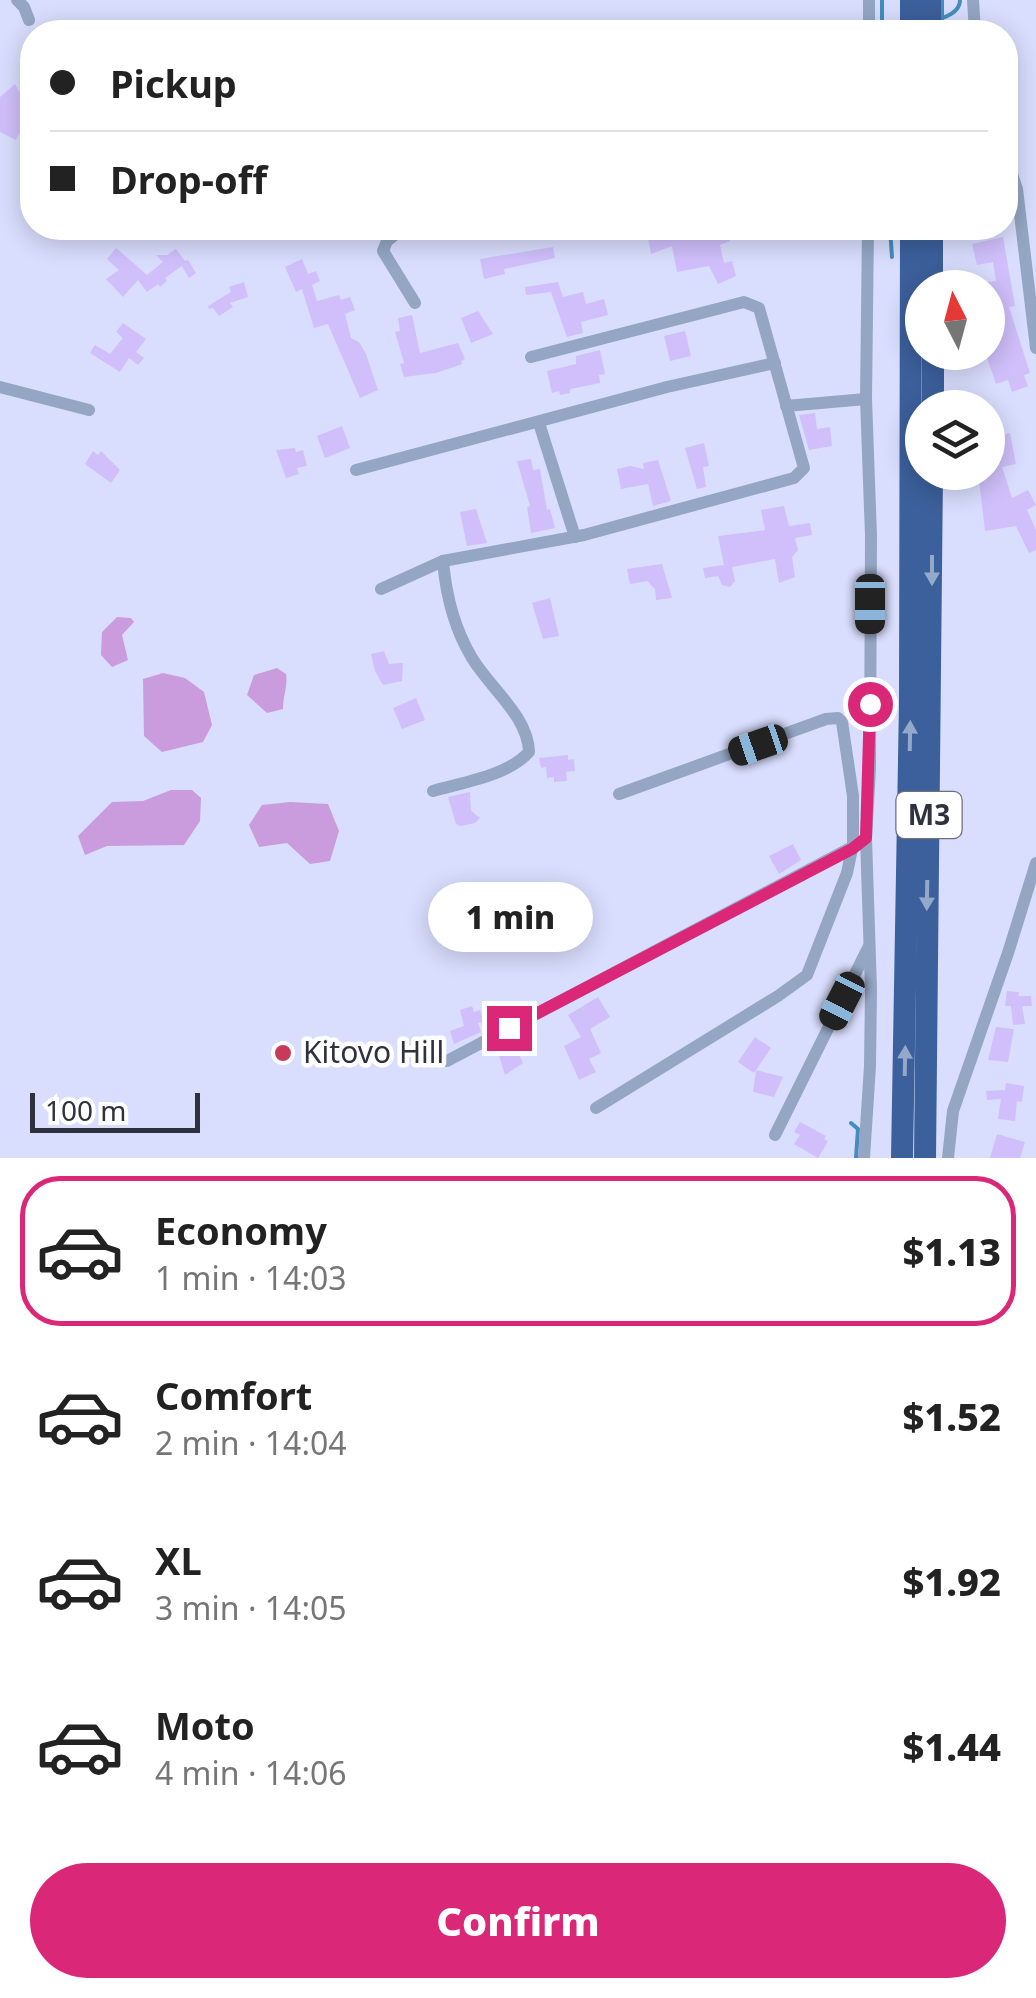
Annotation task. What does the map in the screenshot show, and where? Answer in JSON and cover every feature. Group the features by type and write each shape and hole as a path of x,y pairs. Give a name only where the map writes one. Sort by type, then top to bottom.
{"highway":[{"name":"M3","path":"902,1158 910,703 910,240"},
{"path":"932,240 932,270"},
{"name":"M3","path":"925,1158 932,490"}],"street":[{"path":"16,0 30,20"},
{"path":"1018,191 1029,232 1036,347"},
{"path":"388,240 383,251 415,303"},
{"path":"864,1158 870,1066 866,838 871,536 866,399 868,240"},
{"path":"381,589 443,561 575,537 799,476 804,462 759,308 744,302 531,357"},
{"path":"356,470 667,387 775,363"},
{"path":"0,387 89,410"},
{"path":"786,406 866,399"},
{"path":"540,423 575,537"},
{"path":"433,791 491,774 520,762 529,752 526,731 462,642 447,602 443,561"},
{"path":"596,1108 807,975 847,873 852,849 853,796 842,722 838,718 619,794"},
{"path":"447,1061 852,849 866,838"},
{"path":"948,1158 953,1111 1036,863"},
{"path":"776,1134 870,943"}],"shaded area":[{"path":"117,617 134,622 122,635 128,660 112,667 101,655 102,632"},
{"path":"277,668 286,674 283,709 267,713 247,695 254,675"},
{"path":"163,673 185,678 204,692 212,725 203,742 162,752 144,736 143,679"},
{"path":"171,790 192,790 201,798 200,821 184,845 107,846 85,855 78,836 112,802 143,801"},
{"path":"328,804 339,831 330,861 310,864 287,843 259,847 249,825 262,805"}],"building":[{"path":"15,84 20,94 20,132 16,140 0,132 0,97"},
{"path":"648,240 730,240 720,245 724,263 732,261 736,276 718,284 709,266 677,272 672,246 651,254"},
{"path":"1004,240 1015,306 1009,307 1030,373 1024,375 1028,386 1012,392 1008,380 996,384 991,370 1005,370 1005,270 994,270 993,262 977,265 972,244"},
{"path":"553,247 555,258 504,269 505,274 484,279 480,259"},
{"path":"116,248 147,275 163,262 156,255 167,255 176,249 196,273 189,278 182,266 165,278 167,281 160,287 158,284 147,292 138,280 123,297 106,279 119,270 107,259"},
{"path":"302,259 308,274 316,271 320,281 312,285 317,301 339,295 341,300 350,297 355,310 345,314 351,338 359,342 366,354 378,390 360,398 328,324 314,328 302,289 296,292 285,267"},
{"path":"244,282 248,297 230,303 233,307 219,316 213,308 209,309 231,292 229,287"},
{"path":"558,282 563,297 583,292 586,304 604,299 608,315 581,322 583,333 567,337 551,292 526,295 525,287"},
{"path":"478,311 493,334 471,343 461,318"},
{"path":"412,315 420,353 458,343 465,359 462,364 436,373 404,377 395,332 400,331 398,318"},
{"path":"123,323 146,339 136,352 144,358 138,365 129,358 120,372 90,353 95,345 110,354 123,338 116,332"},
{"path":"685,331 691,356 670,361 664,336"},
{"path":"600,350 605,374 599,375 600,383 570,389 570,393 552,393 547,371 576,364 576,356"},
{"path":"815,413 817,429 830,427 832,446 809,450 799,415"},
{"path":"342,426 350,448 325,458 317,436"},
{"path":"1010,433 1016,464 1005,466 1005,434"},
{"path":"704,443 709,466 703,467 706,487 697,489 685,448"},
{"path":"295,448 296,452 303,450 307,466 297,468 299,474 286,478 276,450"},
{"path":"93,451 98,455 101,451 120,470 111,483 85,464"},
{"path":"531,459 533,470 540,469 547,510 550,509 555,528 531,533 527,507 530,506 517,461"},
{"path":"658,460 671,501 653,506 648,484 621,489 617,469 644,469 643,463"},
{"path":"1005,476 1012,498 1028,490 1036,505 1027,510 1036,530 1036,550 1029,553 1016,526 985,531 980,490 1005,490"},
{"path":"784,506 789,526 810,523 812,535 795,538 795,577 779,583 775,559 732,567 735,581 730,587 722,585 718,576 705,578 703,568 724,565 718,536 765,530 761,510"},
{"path":"476,509 487,543 467,546 460,512"},
{"path":"662,564 672,598 656,600 655,589 647,581 630,584 627,569"},
{"path":"550,598 559,636 543,639 532,603"},
{"path":"384,651 389,664 403,663 402,681 383,685 371,654"},
{"path":"416,698 425,720 402,729 393,708"},
{"path":"568,755 568,760 574,759 575,771 566,772 567,781 547,778 546,767 541,768 539,758"},
{"path":"470,792 471,811 480,818 460,826 448,797"},
{"path":"793,844 801,860 779,874 769,856"},
{"path":"1007,991 1031,996 1032,1006 1022,1006 1025,1024 1013,1025 1011,1006 1005,1006"},
{"path":"598,997 610,1017 590,1029 601,1053 589,1059 596,1072 579,1080 564,1046 581,1037 568,1015"},
{"path":"472,1006 474,1012 480,1010 484,1022 478,1023 481,1032 454,1044 450,1031 464,1026 460,1010"},
{"path":"996,1027 1014,1029 1008,1062 988,1060"},
{"path":"755,1037 771,1048 754,1073 738,1062"},
{"path":"511,1038 516,1041 523,1063 505,1075 496,1046"},
{"path":"756,1070 783,1077 774,1097 753,1092"},
{"path":"1006,1083 1024,1086 1022,1102 1017,1101 1015,1121 998,1119 1001,1099 987,1100 986,1091 1005,1090"},
{"path":"800,1122 826,1136 828,1141 818,1158 794,1144 800,1135 794,1132"},
{"path":"997,1134 1025,1142 1020,1158 990,1158"}],"waterway":[{"path":"882,0 882,20"},
{"path":"942,0 942,20"},
{"path":"942,18 954,12 960,0"},
{"path":"891,240 892,257"},
{"path":"851,1123 858,1129 856,1158"}],"place":[{"name":"Kitovo Hill","path":"283,1053"}],"route":[{"path":"509,1028 852,849 866,838 870,704"}]}
